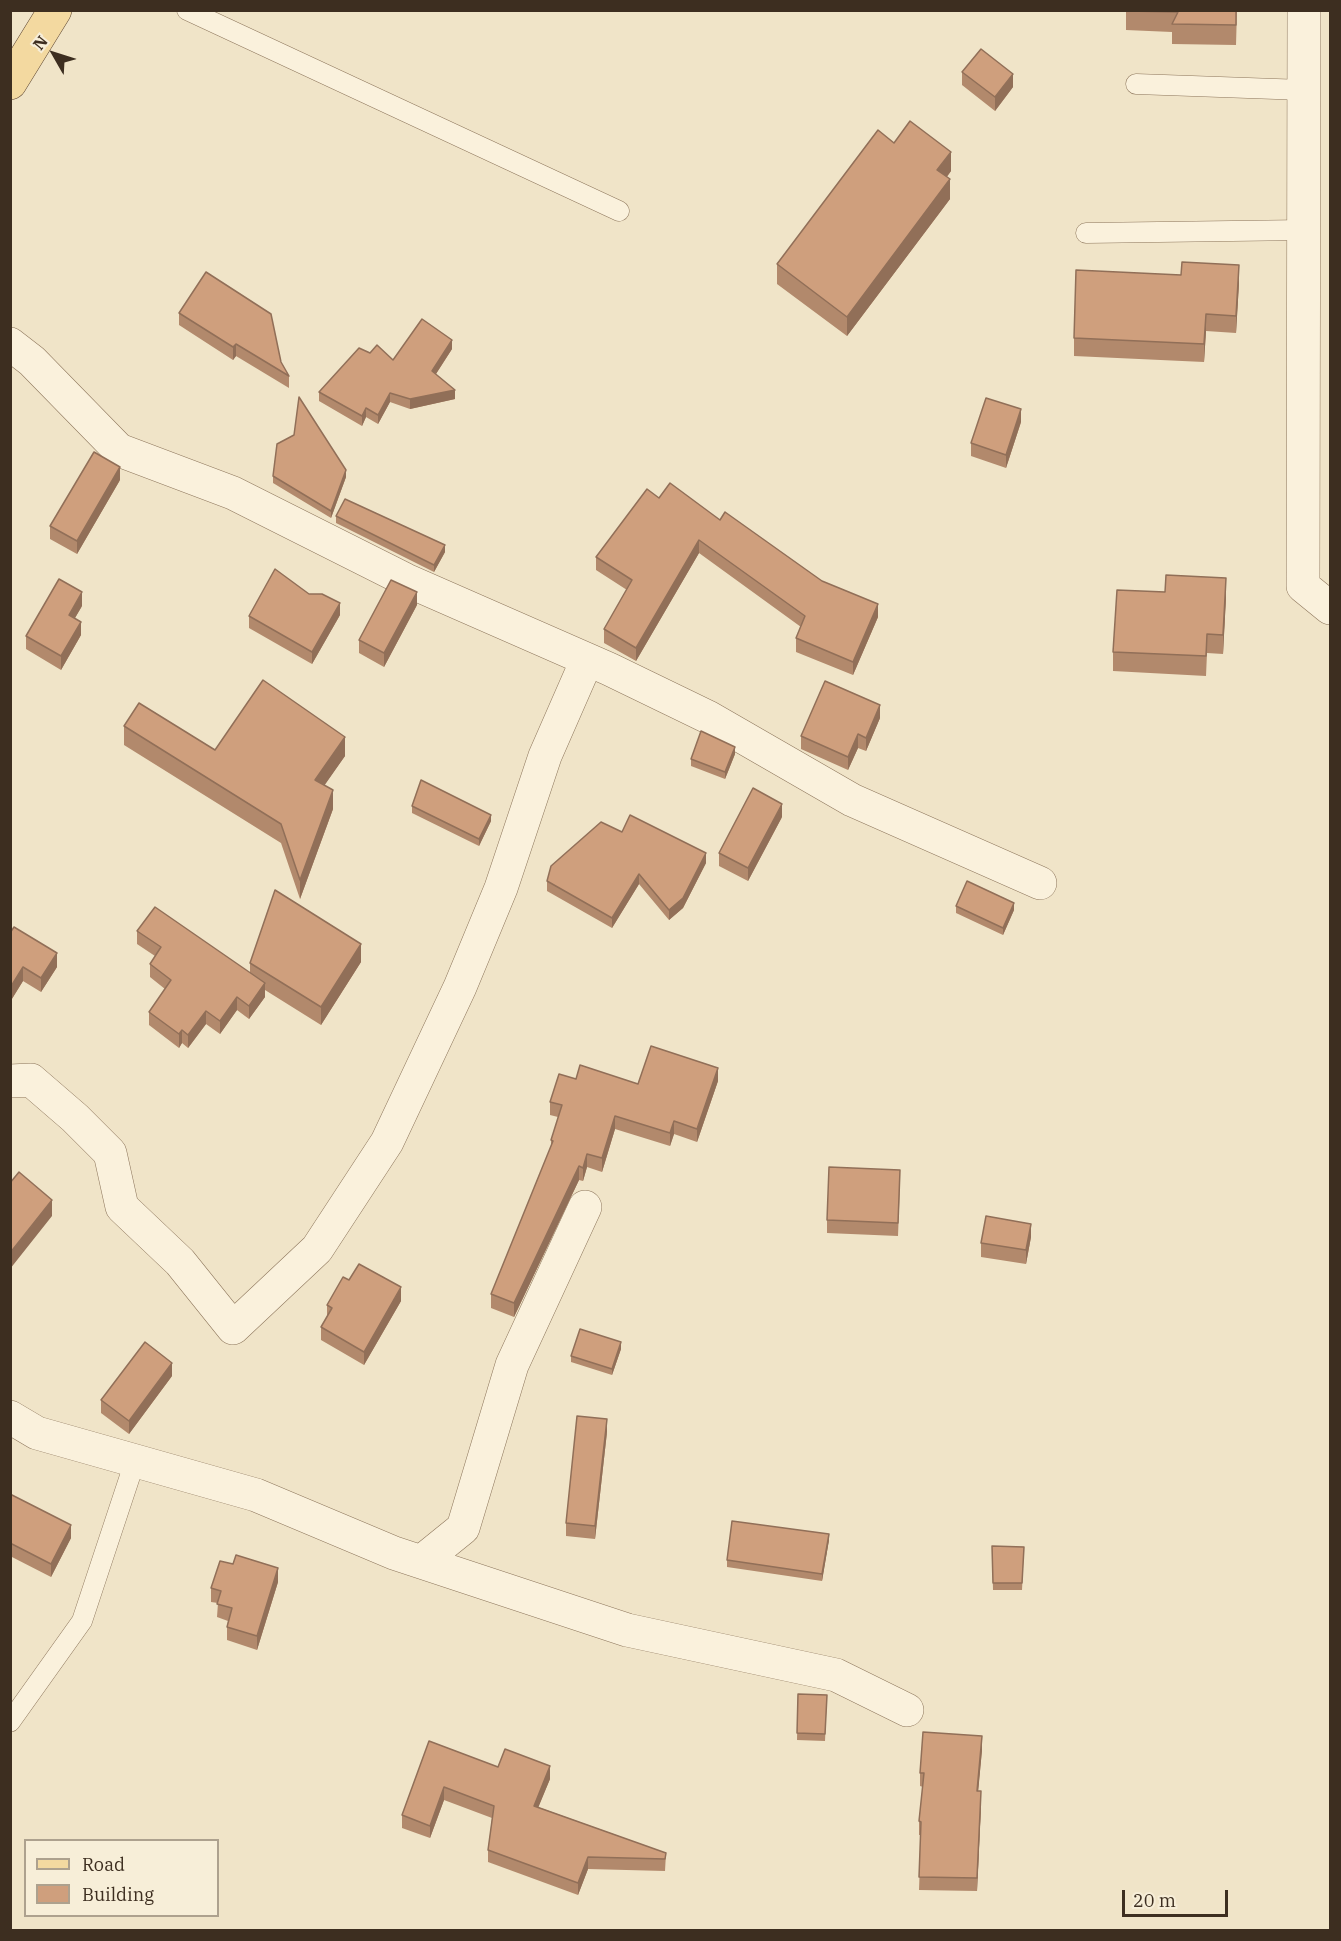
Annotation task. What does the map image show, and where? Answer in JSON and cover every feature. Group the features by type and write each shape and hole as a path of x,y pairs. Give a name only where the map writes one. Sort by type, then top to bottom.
{"main road":[{"path":"10,83 55,10"}],"street":[{"path":"1304,10 1303,586 1330,608"},
{"path":"10,344 32,361 119,450 233,493 406,580 587,660 708,717 852,800 1040,884"},
{"path":"10,1081 31,1080 75,1118 110,1153 122,1207 180,1262 233,1329 318,1249 387,1142 460,987 497,899 545,756 587,660"},
{"path":"421,1562 463,1528 512,1365 585,1207"},
{"path":"10,1417 38,1433 256,1495 421,1562 627,1630 836,1675 907,1710"}],"lane":[{"path":"187,10 619,211"},
{"path":"1136,84 1304,90"},
{"path":"1086,233 1304,230"},
{"path":"10,1722 82,1621 135,1461"}],"building":[{"path":"1236,10 1236,25 1172,24 1178,12 1126,11"},
{"path":"981,49 1013,74 995,97 962,72"},
{"path":"910,121 951,152 937,170 950,179 847,317 777,264 878,130 894,143"},
{"path":"1182,262 1239,265 1236,316 1206,314 1204,344 1074,338 1076,270 1181,275"},
{"path":"206,272 271,314 281,362 289,376 236,344 233,347 179,313"},
{"path":"422,319 452,340 432,371 455,390 410,399 390,393 378,415 366,408 362,416 319,392 359,348 370,353 377,345 393,360"},
{"path":"299,397 346,470 331,511 273,476 277,444 294,435"},
{"path":"986,398 1021,409 1006,455 971,443"},
{"path":"94,452 120,467 77,541 50,526"},
{"path":"670,483 720,520 725,512 822,581 878,604 853,662 796,638 805,616 699,540 636,648 604,629 632,580 596,557 647,489 659,498"},
{"path":"345,499 445,545 434,565 336,516"},
{"path":"275,569 309,594 322,594 340,603 312,652 249,616"},
{"path":"1166,575 1226,578 1223,635 1207,634 1206,656 1113,652 1117,590 1165,592"},
{"path":"59,579 82,592 69,615 81,622 61,656 26,636"},
{"path":"391,580 417,592 384,653 359,640"},
{"path":"263,680 345,737 315,780 333,790 300,880 281,824 124,726 139,703 215,750"},
{"path":"825,681 880,705 866,738 858,734 848,757 801,736"},
{"path":"701,731 735,747 725,772 691,759"},
{"path":"421,780 491,815 479,839 412,806"},
{"path":"753,788 782,804 748,868 719,853"},
{"path":"630,815 706,853 683,898 669,910 639,874 612,918 547,881 551,866 601,822 622,832"},
{"path":"967,881 1014,903 1003,928 956,906"},
{"path":"275,890 361,944 321,1007 250,963"},
{"path":"155,907 265,983 249,1006 237,997 220,1021 206,1011 188,1035 182,1030 179,1034 149,1012 171,980 150,964 161,947 137,931"},
{"path":"14,927 57,953 41,978 23,967 10,988 10,933"},
{"path":"651,1046 718,1068 697,1129 674,1121 670,1133 615,1116 602,1158 587,1154 583,1168 579,1166 514,1303 491,1294 553,1141 551,1140 562,1105 550,1102 559,1074 576,1079 580,1065 638,1084"},
{"path":"829,1167 900,1170 898,1223 827,1220"},
{"path":"19,1172 52,1200 10,1253 10,1183"},
{"path":"986,1216 1031,1224 1026,1250 981,1243"},
{"path":"359,1264 401,1287 364,1352 321,1327 332,1308 327,1305 343,1277 349,1280"},
{"path":"580,1329 621,1342 612,1369 571,1356"},
{"path":"145,1342 172,1363 129,1421 101,1400"},
{"path":"577,1416 607,1419 595,1526 566,1523"},
{"path":"10,1494 71,1525 51,1564 10,1543"},
{"path":"732,1521 829,1534 822,1574 727,1560"},
{"path":"992,1546 1024,1547 1022,1583 993,1583"},
{"path":"236,1555 278,1568 257,1636 227,1627 232,1608 217,1604 221,1591 211,1588 220,1561 233,1564"},
{"path":"798,1694 827,1695 825,1734 797,1733"},
{"path":"923,1732 982,1736 977,1791 981,1791 977,1878 919,1877 921,1822 919,1821 924,1773 920,1773"},
{"path":"429,1741 498,1767 505,1749 550,1766 534,1806 666,1853 665,1859 588,1857 578,1883 488,1850 494,1806 444,1787 430,1826 402,1815"}]}
